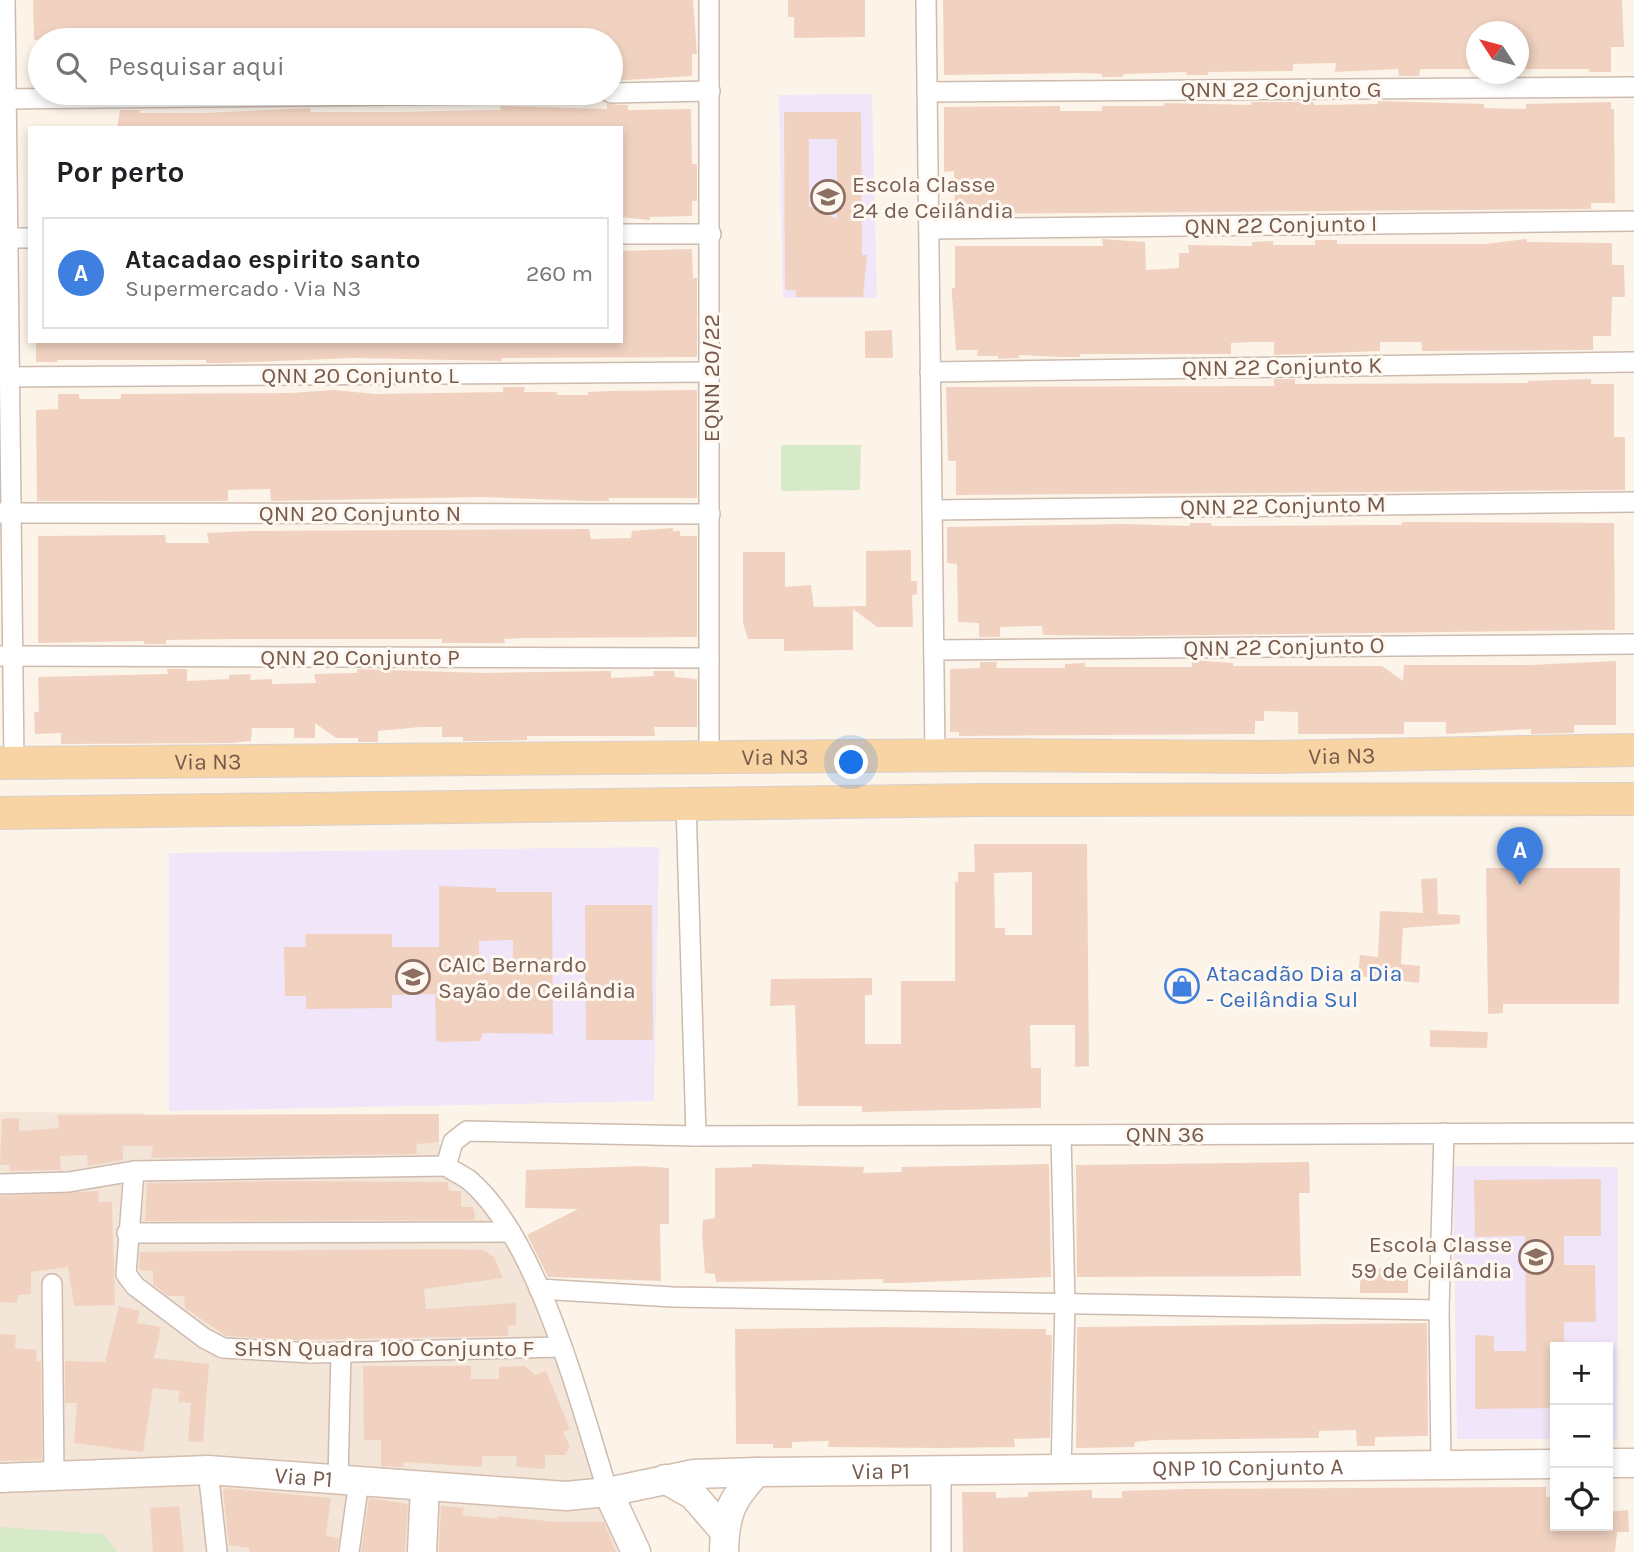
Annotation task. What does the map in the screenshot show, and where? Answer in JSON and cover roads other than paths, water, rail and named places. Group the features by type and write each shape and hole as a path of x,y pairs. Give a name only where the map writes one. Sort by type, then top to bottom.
{"main road":[{"name":"Via N3","path":"7,763 935,755 1265,757 1634,750"},
{"path":"1318,800 1305,787 1307,775 1316,767 1437,765 1526,753"},
{"path":"483,808 472,802 467,792 470,780 480,772 609,771 699,757"},
{"path":"1071,802 1147,788 1267,788 1275,781 1277,770 1265,757"},
{"path":"234,809 303,794 428,795 438,787 440,774 428,760"},
{"name":"Via N3","path":"0,813 686,803 1634,799"}],"street":[{"path":"5,0 3,99 7,763"},
{"name":"EQNN 20/22","path":"699,757 709,658 709,0"},
{"path":"926,0 935,755"},
{"name":"QNN 22 Conjunto G","path":"927,92 1634,87"},
{"path":"623,93 710,92"},
{"path":"3,99 28,99"},
{"name":"QNN 22 Conjunto I","path":"929,229 1634,221"},
{"path":"623,234 711,234"},
{"path":"4,238 28,238"},
{"name":"QNN 22 Conjunto K","path":"930,372 1634,362"},
{"name":"QNN 20 Conjunto L","path":"5,377 711,372"},
{"name":"QNN 22 Conjunto M","path":"932,510 1634,502"},
{"name":"QNN 20 Conjunto N","path":"5,513 710,514"},
{"name":"QNN 22 Conjunto O","path":"934,650 1634,644"},
{"name":"QNN 20 Conjunto P","path":"5,656 709,658"},
{"path":"686,803 695,1136"},
{"name":"QNN 36","path":"446,1166 453,1142 467,1131 695,1136 1634,1133"},
{"path":"1441,1465 1439,1310 1444,1133"},
{"path":"1060,1135 1065,1303 1061,1470"},
{"path":"0,1184 69,1182 134,1171 446,1166 469,1180 511,1231 562,1347 608,1492 632,1544"},
{"name":"SHSN Quadra 100 Conjunto F","path":"134,1171 127,1233 126,1273 135,1286 204,1339 223,1348 242,1351 341,1352 562,1347"},
{"path":"127,1233 511,1231"},
{"path":"52,1284 54,1475"},
{"path":"538,1289 673,1297 1439,1310"},
{"path":"341,1352 349,1552"},
{"path":"1613,1463 1634,1463"},
{"name":"QNP 10 Conjunto A","path":"941,1471 1550,1464"},
{"path":"208,1470 217,1552"},
{"name":"Via P1","path":"0,1478 208,1470 566,1496 608,1492 694,1474 941,1471"},
{"path":"941,1471 941,1552"},
{"path":"725,1542 728,1511 736,1495 757,1472"},
{"path":"632,1544 637,1505 658,1481 693,1495 725,1542"},
{"path":"422,1552 425,1487"}],"place":[{"name":"Escola Classe 24 de Ceilândia","path":"828,197"},
{"name":"Atacadao espirito santo","path":"1520,885"},
{"name":"CAIC Bernardo Sayão de Ceilândia","path":"413,977"},
{"name":"Atacadão Dia a Dia - Ceilândia Sul","path":"1182,986"},
{"name":"Escola Classe 59 de Ceilândia","path":"1536,1257"}]}
